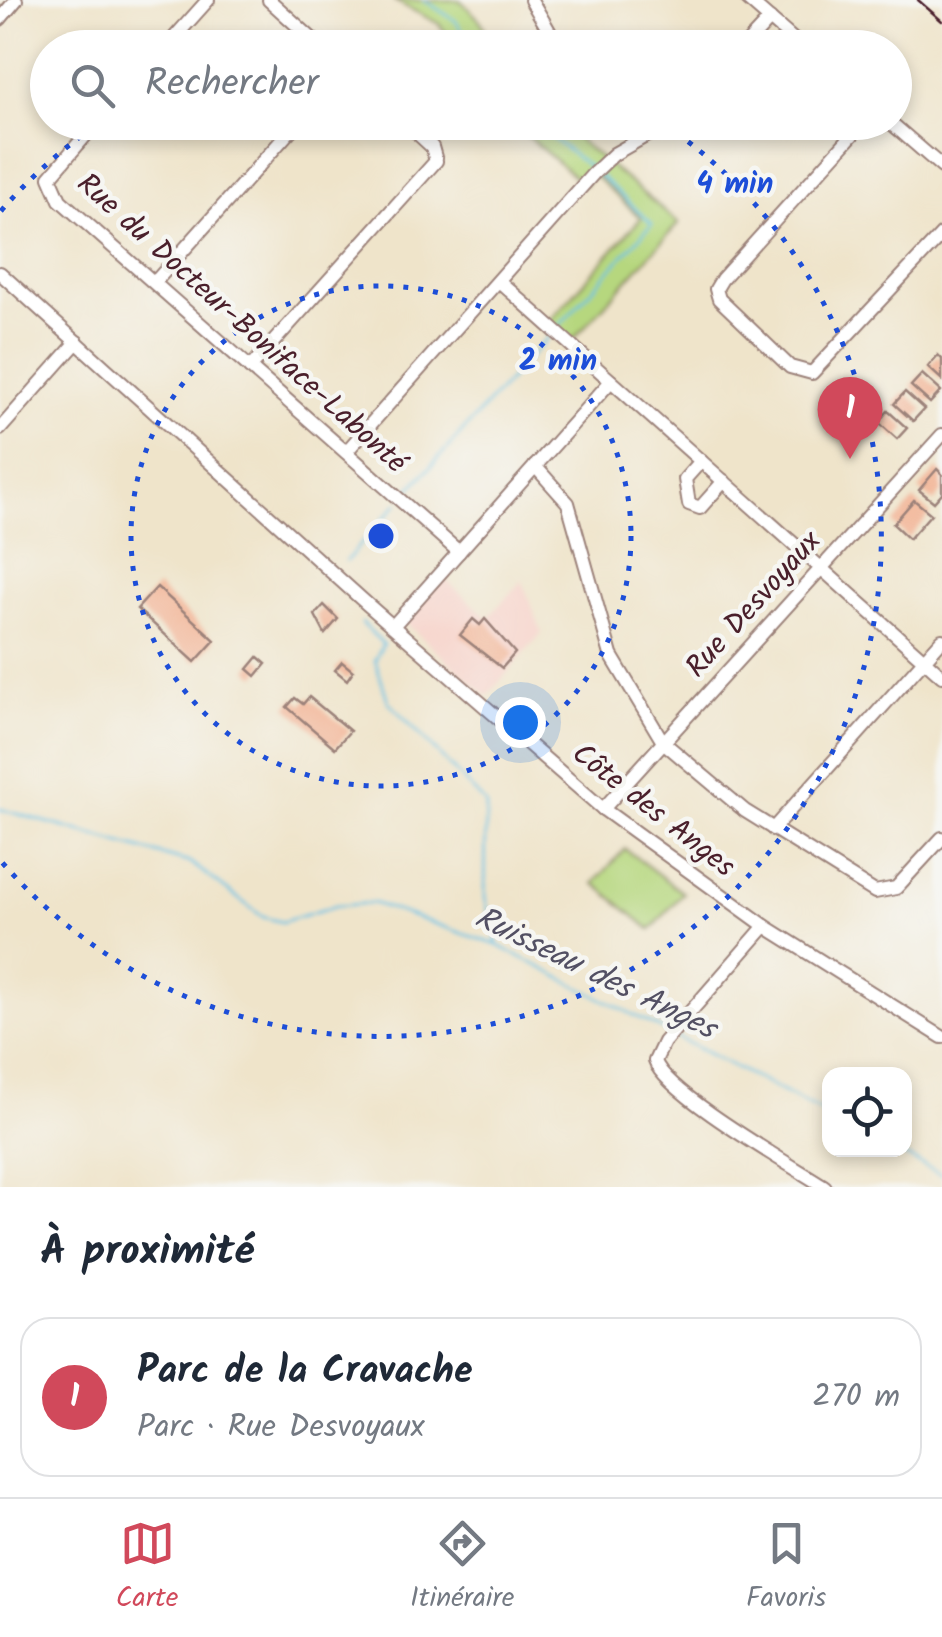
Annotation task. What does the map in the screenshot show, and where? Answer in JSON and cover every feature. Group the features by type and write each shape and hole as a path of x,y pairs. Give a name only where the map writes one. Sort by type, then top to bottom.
{"street":[{"path":"0,19 16,0"},
{"path":"181,30 208,0"},
{"path":"269,0 302,30"},
{"path":"531,0 548,30"},
{"path":"748,0 783,30"},
{"path":"760,30 770,19"},
{"name":"Rue du Docteur-Boniface-Labonté","path":"80,140 53,170 51,185 60,200 459,552"},
{"path":"155,282 282,140"},
{"path":"250,368 436,161 432,147 424,140"},
{"path":"346,452 614,154 641,140"},
{"path":"848,140 722,279 716,288 719,300 790,367 812,373 942,234"},
{"path":"910,140 942,168"},
{"name":"Côte des Anges","path":"0,273 393,626 603,808 766,926 942,1037"},
{"path":"499,280 942,676"},
{"path":"0,428 76,342"},
{"path":"393,626 612,381"},
{"name":"Rue Desvoyaux","path":"603,808 942,435"},
{"path":"701,461 685,479 689,504 700,508 724,481"},
{"path":"535,466 568,503 611,655 664,742 722,794 875,892 896,888 942,838"},
{"path":"773,829 942,640"},
{"path":"766,926 664,1042 656,1061 662,1076 694,1101 825,1187"}],"shaded area":[{"path":"439,574 488,618 522,580 542,633 487,696 402,620"}],"green space":[{"path":"393,0 460,0 486,30 444,30"},
{"path":"532,140 579,140 679,223 569,344 547,324 641,218 594,175 584,185"},
{"path":"625,849 683,893 651,930 594,883"}],"building":[{"path":"938,355 942,359 942,380 928,367"},
{"path":"922,374 941,391 930,403 911,386"},
{"path":"905,392 924,409 913,421 894,404"},
{"path":"888,411 907,428 897,439 878,422"},
{"path":"937,469 942,474 942,493 934,502 919,490"},
{"path":"914,500 931,514 909,539 893,524"},
{"path":"157,587 215,640 195,662 137,609"},
{"path":"324,605 338,619 325,634 315,615"},
{"path":"473,619 480,625 485,619 515,653 502,668 460,635"},
{"path":"258,657 266,664 256,676 248,669"},
{"path":"342,662 353,671 347,680 335,670"},
{"path":"309,697 350,731 335,748 287,707 295,698 303,704"}],"waterway":[{"path":"424,0 456,21 461,30"},
{"path":"554,140 593,170"},
{"path":"558,327 652,224 599,175"},
{"path":"403,497 552,333"},
{"path":"346,561 398,503"},
{"path":"362,623 383,644 375,660 388,701 486,804 485,898 497,943"},
{"name":"Ruisseau des Anges","path":"0,809 191,863 263,917 282,922 335,906 373,903 497,945 667,1032"},
{"name":"Ruisseau des Anges","path":"674,1036 822,1112"},
{"name":"Ruisseau des Anges","path":"907,1157 942,1175"}],"railway":[{"path":"918,0 942,21"}],"place":[{"name":"Parc de la Cravache","path":"850,459"}]}
